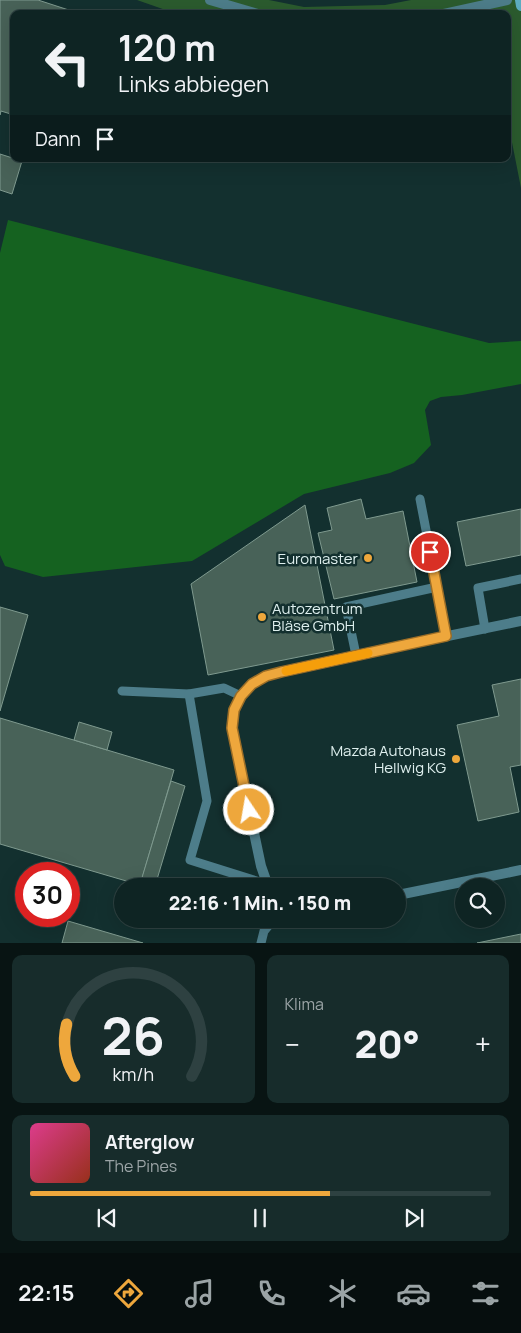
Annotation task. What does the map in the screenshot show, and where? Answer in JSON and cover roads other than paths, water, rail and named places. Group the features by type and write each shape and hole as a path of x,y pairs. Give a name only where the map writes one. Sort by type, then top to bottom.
{"street":[{"path":"210,0 242,10"},
{"path":"462,10 507,0"},
{"path":"520,0 521,6"},
{"path":"265,878 232,728 234,710 241,696 252,684 266,676 446,636 521,622"},
{"path":"406,893 521,870"}],"lane":[{"path":"420,499 446,636"},
{"path":"485,629 478,588 521,580"},
{"path":"356,656 346,607 436,587"},
{"path":"122,691 189,694 224,688 241,696"},
{"path":"189,694 207,801 190,860 245,878"},
{"path":"261,943 266,928"}],"place":[{"name":"Euromaster","path":"368,558"},
{"name":"Autozentrum Bläse GmbH","path":"262,617"},
{"name":"Mazda Autohaus Hellwig KG","path":"456,759"}]}
